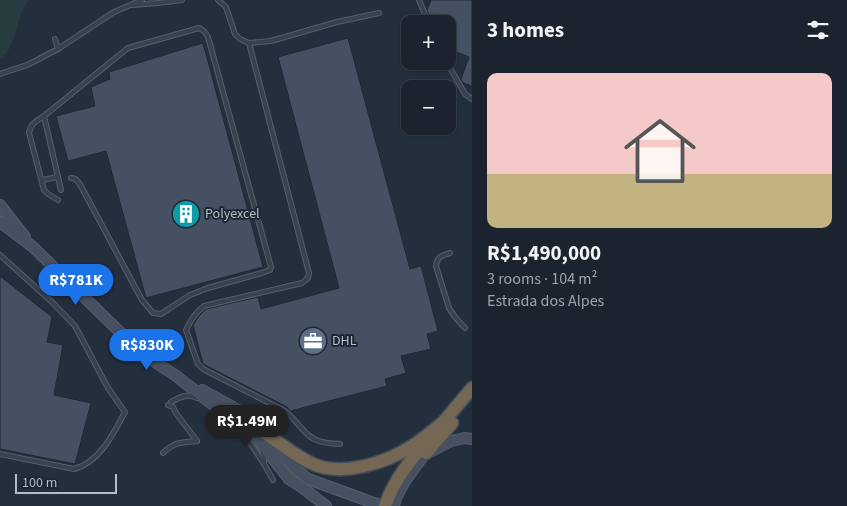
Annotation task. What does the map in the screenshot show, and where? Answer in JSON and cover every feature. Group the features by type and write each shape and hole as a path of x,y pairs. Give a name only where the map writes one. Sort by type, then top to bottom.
{"highway":[{"path":"384,506 403,470 470,394"},
{"path":"424,455 470,394"},
{"path":"258,428 314,464 327,468 341,469 388,459 414,445 445,421"}],"main road":[{"path":"0,205 33,247"},
{"path":"0,222 33,247 130,342 158,364 240,411 302,475 315,482 384,506"},
{"path":"176,375 259,441 289,479 326,506"},
{"path":"394,506 405,481 424,455 451,441 465,438 472,439"}],"lane":[{"path":"0,74 27,66 58,49 114,12 142,0"},
{"path":"131,5 182,0"},
{"path":"218,0 226,8 235,34 248,43 271,41 337,22 378,13"},
{"path":"419,0 425,15"},
{"path":"58,200 46,192 29,133 32,124 128,48 199,28 203,29 208,37 271,267 270,270 208,288 190,295 161,314 153,313 142,300 82,188 77,180 71,178"},
{"path":"55,39 58,49"},
{"path":"248,43 309,273 308,278 302,283 204,306 191,319 186,330 198,364 203,369 285,411 312,439 340,444"},
{"path":"451,70 465,94 472,99"},
{"path":"44,116 61,190"},
{"path":"42,180 58,177"},
{"path":"450,253 438,258 436,266 449,308 465,328"},
{"path":"0,255 52,302 75,326 108,388 125,412 110,440 81,468 74,469 0,454"},
{"path":"470,394 472,381"},
{"path":"163,453 176,443 197,441 170,404 179,398 193,395 219,411 231,423 252,447 273,480"},
{"path":"259,441 264,464"}],"green space":[{"path":"0,0 28,0 22,11 11,44 0,58"}],"building":[{"path":"431,0 472,0 472,86 463,83 461,79 469,57 456,52 456,15 429,15 427,10"},
{"path":"348,38 410,269 421,266 438,331 427,334 431,349 401,356 406,373 385,379 387,386 290,411 287,407 203,364 193,325 206,309 258,297 261,309 339,288 278,57"},
{"name":"Polyexcel","path":"203,43 263,267 146,298 106,151 68,161 56,116 95,106 91,87 110,79 109,72"},
{"path":"0,276 52,317 47,342 63,345 54,395 91,403 75,464 0,449"}],"place":[{"name":"Polyexcel","path":"186,214"},
{"name":"DHL","path":"313,341"}]}
